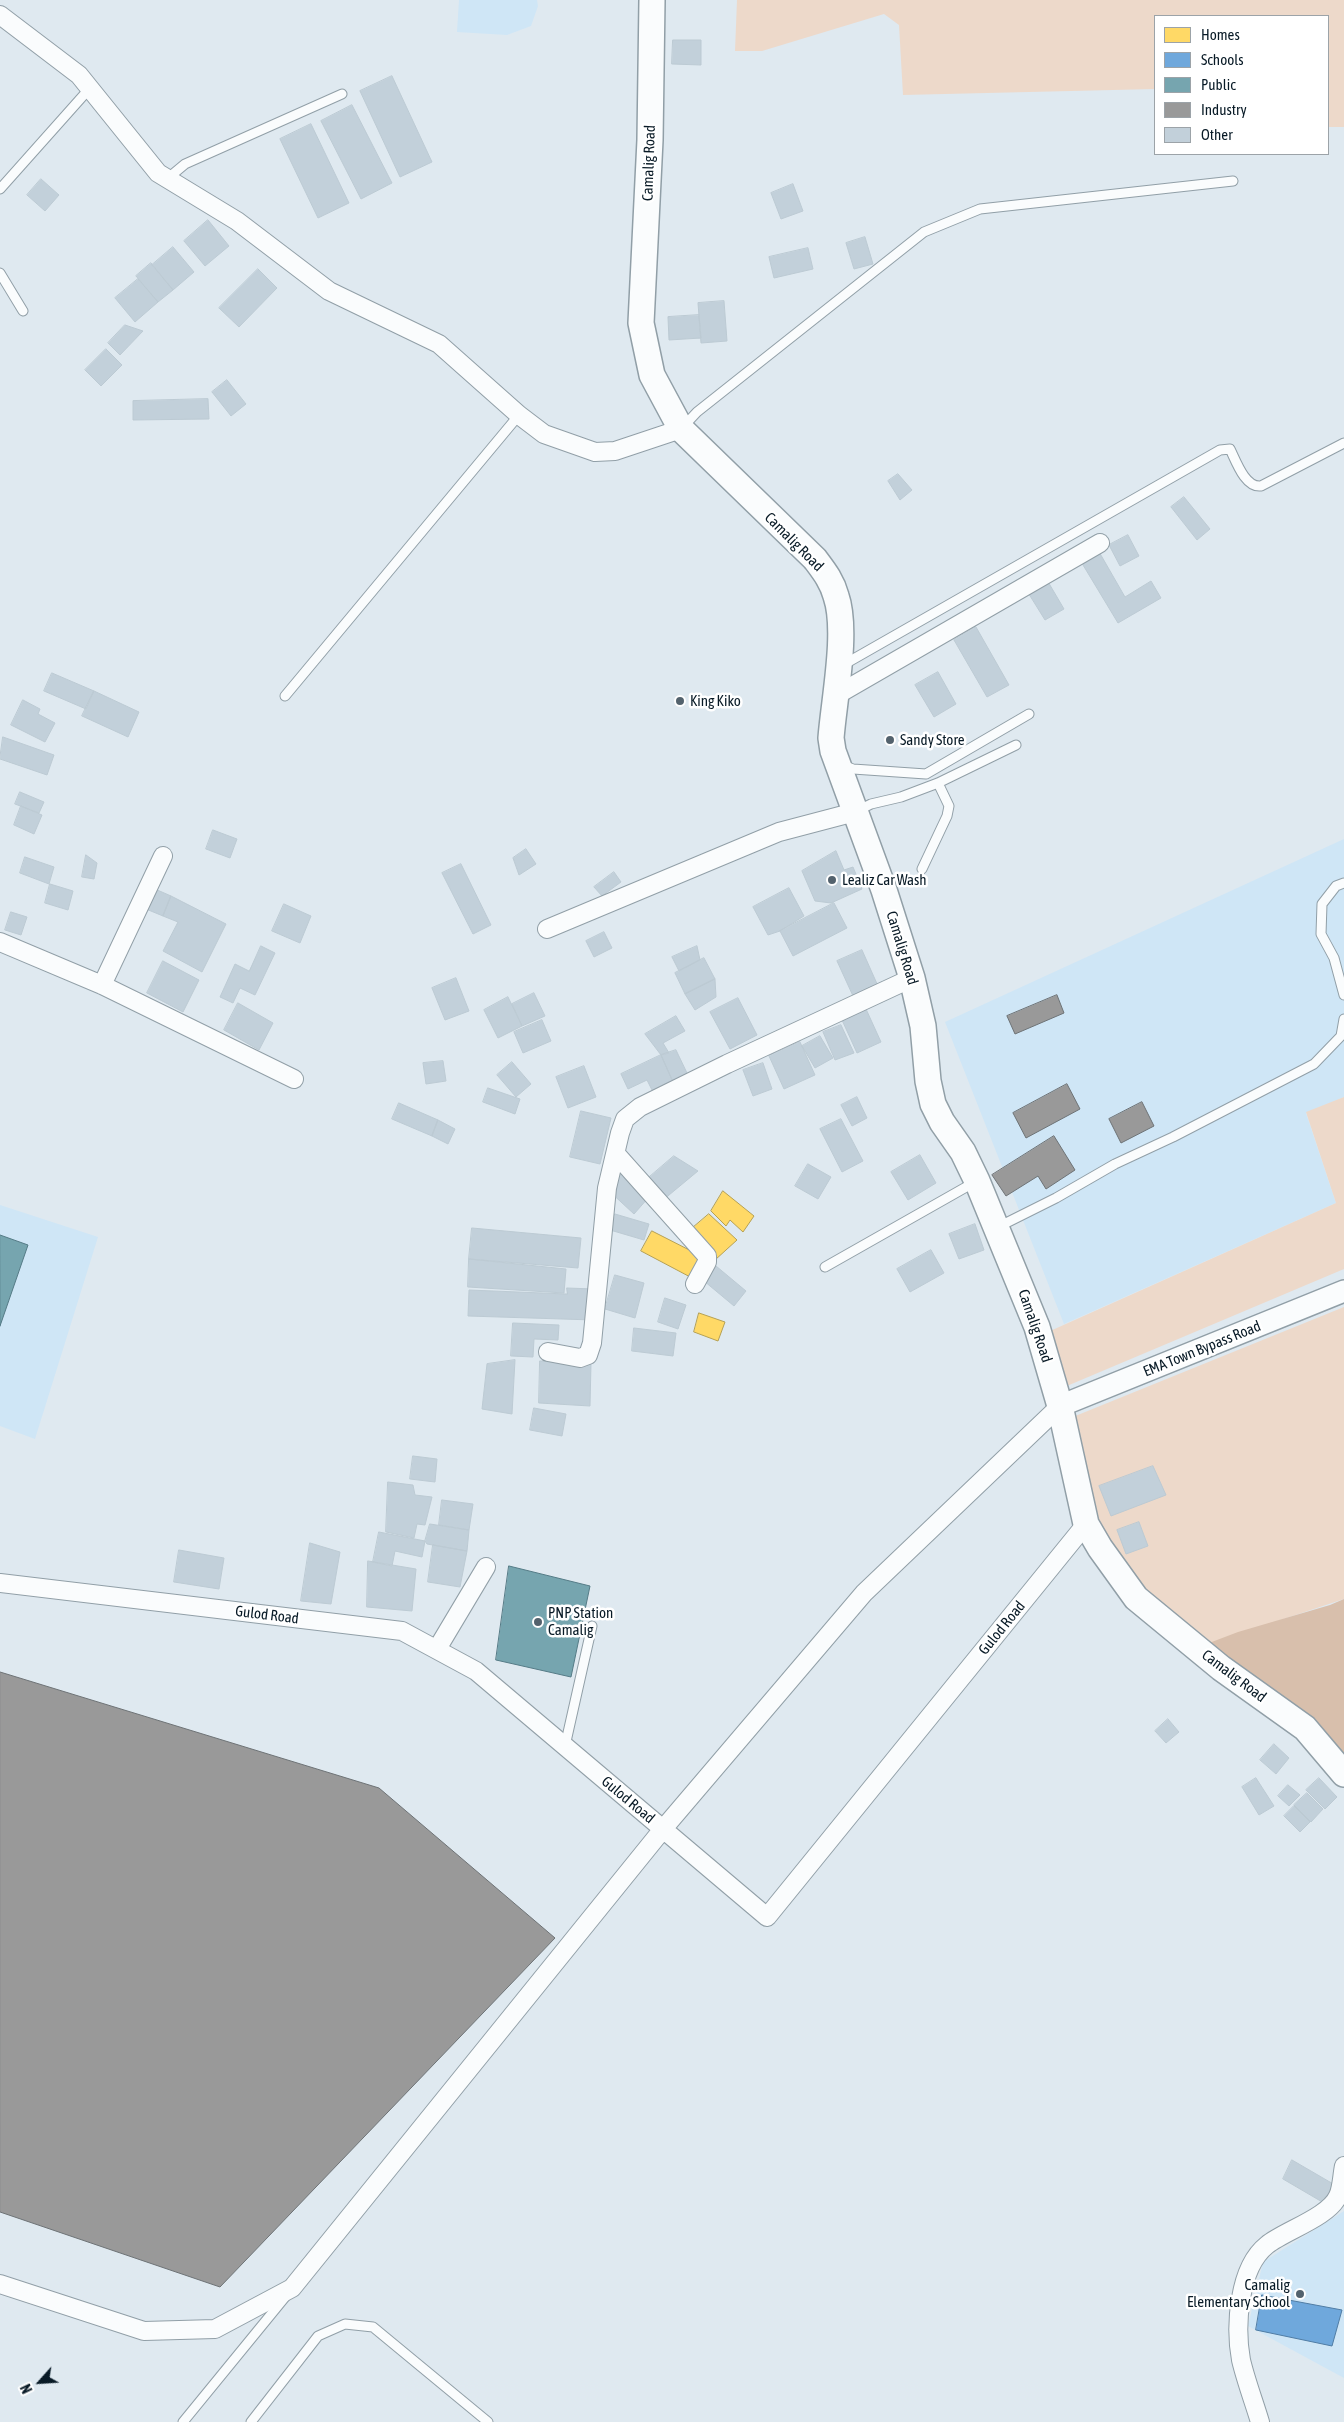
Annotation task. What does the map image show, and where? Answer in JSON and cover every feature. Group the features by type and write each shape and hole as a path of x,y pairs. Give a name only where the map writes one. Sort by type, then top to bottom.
{"main road":[{"name":"Camalig Road","path":"652,0 650,140 641,323 652,375 681,429 815,559 828,577 836,596 842,620 830,738 836,762 884,890 912,978 923,1026 928,1081 933,1104 977,1181 998,1227 1037,1327 1060,1406 1086,1524 1100,1548 1136,1598 1221,1668 1305,1728 1344,1774"}],"street":[{"path":"0,15 79,75 158,173 237,221 329,291 439,344 544,434 594,452 616,451 681,429"},
{"path":"835,696 1100,543"},
{"path":"547,930 779,832 855,812"},
{"path":"102,985 163,856"},
{"path":"0,942 102,985 294,1079"},
{"path":"548,1352 580,1358 588,1355 592,1343 607,1188 625,1119 640,1107 727,1064 912,978"},
{"path":"616,1154 707,1256 707,1262 695,1284"},
{"name":"EMA Town Bypass Road","path":"1060,1406 1344,1291"},
{"path":"0,2284 144,2331 215,2330 292,2288 663,1829 864,1593 1060,1406"},
{"name":"Gulod Road","path":"0,1583 402,1630 476,1671 767,1917 1086,1524"},
{"path":"437,1649 486,1566"},
{"path":"1260,2422 1241,2360 1239,2334 1240,2306 1246,2274 1265,2246 1304,2225 1341,2198 1344,2166"}],"lane":[{"path":"0,189 90,88"},
{"path":"167,179 185,164 342,94"},
{"path":"681,429 697,412 924,232 980,209 1233,181"},
{"path":"0,272 23,311"},
{"path":"285,696 519,414"},
{"path":"837,668 1220,450 1230,449 1249,483 1256,487 1344,442"},
{"path":"836,762 853,769 926,774 1028,714"},
{"path":"855,812 871,804 902,797 938,783 1016,745"},
{"path":"922,869 947,816 949,806 938,783"},
{"path":"1344,883 1336,886 1322,904 1321,934 1334,958 1344,995"},
{"path":"998,1227 1056,1198 1115,1164 1173,1137 1314,1064 1341,1036 1344,1019"},
{"path":"825,1267 977,1181"},
{"path":"565,1746 592,1626"},
{"path":"183,2422 292,2288"},
{"path":"250,2422 318,2336 345,2324 374,2326 488,2422"}],"shaded area":[{"path":"459,0 537,0 538,6 531,26 507,35 457,32"},
{"path":"737,0 1344,0 1344,127 1329,127 1329,15 1154,15 1154,89 903,95 899,25 884,14 762,51 735,51"},
{"path":"1344,839 1344,1097 1306,1113 1336,1203 1064,1324 945,1022"},
{"path":"1344,1097 1344,1269 1055,1391 1039,1336 1336,1203 1306,1112"},
{"path":"0,1205 98,1237 35,1439 0,1426"},
{"path":"1344,1307 1344,1599 1196,1648 1100,1548 1063,1421"},
{"path":"1344,1599 1344,1774 1196,1648 1238,1632 1330,1605"},
{"name":"Camalig Elementary School","path":"1344,2211 1344,2378 1248,2326 1263,2262"}],"building: Homes":[{"path":"723,1191 754,1216 743,1232 730,1220 726,1226 711,1211"},
{"path":"709,1214 737,1240 715,1260 689,1231"},
{"path":"652,1231 705,1258 694,1279 641,1251"},
{"path":"699,1313 725,1322 718,1341 694,1332"}],"building: Schools":[{"path":"1262,2295 1342,2310 1332,2346 1256,2330"}],"building: Public":[{"path":"0,1235 28,1245 0,1326"},
{"path":"509,1566 590,1586 571,1677 496,1660"}],"building: Industry":[{"path":"1057,995 1064,1013 1015,1034 1007,1016"},
{"path":"1067,1084 1080,1109 1026,1138 1013,1113"},
{"path":"1142,1102 1154,1126 1121,1143 1109,1119"},
{"path":"1054,1136 1075,1170 1046,1189 1038,1176 1006,1196 992,1175"},
{"path":"0,1672 379,1788 555,1938 220,2287 0,2212"}],"building: Other":[{"path":"673,40 701,40 701,65 672,64"},
{"path":"392,76 432,162 400,177 360,91"},
{"path":"352,105 392,183 361,199 321,121"},
{"path":"311,124 349,203 318,218 280,139"},
{"path":"41,179 59,195 45,211 27,195"},
{"path":"793,184 803,211 781,219 771,193"},
{"path":"208,220 229,246 205,266 184,241"},
{"path":"865,237 873,264 854,269 846,243"},
{"path":"173,247 194,272 173,290 152,265"},
{"path":"808,248 813,269 774,278 769,257"},
{"path":"151,263 173,290 158,302 136,276"},
{"path":"258,269 277,288 239,327 219,308"},
{"path":"138,279 158,302 135,322 115,298"},
{"path":"724,301 727,341 701,343 698,303"},
{"path":"699,315 701,338 669,340 668,317"},
{"path":"125,325 143,331 120,355 108,343"},
{"path":"106,349 122,365 101,386 85,370"},
{"path":"227,380 246,404 231,416 212,392"},
{"path":"208,399 209,419 133,420 133,401"},
{"path":"898,474 912,490 900,500 888,481"},
{"path":"1184,497 1210,529 1197,540 1171,507"},
{"path":"1128,535 1139,556 1120,566 1109,545"},
{"path":"1098,550 1125,597 1151,581 1161,598 1118,623 1080,560"},
{"path":"1047,580 1064,609 1045,620 1027,591"},
{"path":"976,627 1009,685 987,697 954,640"},
{"path":"938,672 956,704 934,717 915,685"},
{"path":"52,673 94,691 86,709 44,691"},
{"path":"94,691 139,712 128,737 82,716"},
{"path":"23,700 40,709 38,714 55,723 45,742 11,725"},
{"path":"3,737 54,755 47,775 0,759"},
{"path":"20,792 44,802 39,813 15,804"},
{"path":"21,806 42,815 34,834 14,825"},
{"path":"213,830 237,839 230,858 206,849"},
{"path":"526,849 536,864 519,875 513,858"},
{"name":"Lealiz Car Wash","path":"836,851 844,870 853,867 862,889 831,903 815,901 802,871"},
{"path":"86,855 97,863 94,879 82,877"},
{"path":"25,857 54,867 49,884 20,873"},
{"path":"461,864 491,925 473,934 442,873"},
{"path":"614,872 621,882 602,896 594,887"},
{"path":"50,884 73,891 68,910 45,903"},
{"path":"789,888 804,916 780,931 768,935 753,907"},
{"path":"155,889 171,896 163,916 146,909"},
{"path":"171,896 226,924 202,972 163,951 178,922 163,916"},
{"path":"834,903 847,928 793,956 780,931"},
{"path":"284,904 311,916 300,943 272,931"},
{"path":"11,912 27,917 21,935 5,930"},
{"path":"604,932 612,948 594,957 586,941"},
{"path":"261,946 275,953 255,995 240,988 233,1003 220,997 235,964 249,971"},
{"path":"697,946 700,960 679,971 672,957"},
{"path":"862,950 878,986 853,996 837,961"},
{"path":"704,958 715,979 685,994 675,973"},
{"path":"163,961 199,980 183,1012 147,993"},
{"path":"456,978 469,1011 445,1020 432,988"},
{"path":"715,979 716,997 695,1010 685,994"},
{"path":"534,993 545,1016 522,1026 512,1004"},
{"path":"508,997 522,1026 498,1038 484,1010"},
{"path":"738,998 757,1035 730,1049 710,1012"},
{"path":"238,1003 273,1023 259,1050 224,1030"},
{"path":"866,1009 881,1042 857,1053 842,1020"},
{"path":"676,1016 685,1031 663,1043 669,1053 661,1055 645,1034"},
{"path":"542,1020 551,1041 523,1053 514,1032"},
{"path":"841,1025 854,1053 835,1060 823,1032"},
{"path":"820,1036 833,1058 815,1068 802,1046"},
{"path":"800,1042 815,1075 784,1089 769,1056"},
{"path":"676,1050 687,1073 673,1082 661,1055"},
{"path":"661,1055 673,1082 653,1092 647,1080 628,1089 621,1074"},
{"path":"443,1061 446,1081 426,1084 423,1063"},
{"path":"512,1062 531,1084 516,1097 497,1075"},
{"path":"763,1063 772,1089 753,1096 743,1070"},
{"path":"584,1066 596,1097 568,1108 556,1077"},
{"path":"488,1088 520,1099 515,1114 483,1102"},
{"path":"857,1097 867,1118 852,1126 841,1105"},
{"path":"399,1103 438,1120 432,1136 392,1119"},
{"path":"581,1111 611,1118 600,1164 570,1157"},
{"path":"841,1119 863,1161 842,1172 820,1129"},
{"path":"438,1120 455,1129 448,1144 432,1136"},
{"path":"920,1155 936,1183 908,1200 891,1172"},
{"path":"674,1156 698,1171 663,1200 646,1180"},
{"path":"808,1164 831,1177 818,1199 795,1186"},
{"path":"623,1173 649,1197 634,1214 608,1190"},
{"path":"615,1214 649,1224 644,1240 610,1230"},
{"path":"975,1224 984,1250 959,1259 949,1234"},
{"path":"472,1228 581,1238 578,1268 469,1259"},
{"path":"931,1250 944,1273 910,1292 897,1269"},
{"path":"469,1259 566,1269 564,1293 468,1287"},
{"path":"716,1266 746,1291 734,1306 704,1281"},
{"path":"615,1275 644,1283 635,1318 605,1309"},
{"path":"567,1288 594,1289 593,1320 468,1316 469,1290 567,1294"},
{"path":"665,1298 686,1305 678,1329 658,1322"},
{"path":"513,1323 559,1325 558,1340 534,1339 533,1357 511,1356"},
{"path":"634,1328 676,1333 673,1356 632,1351"},
{"path":"515,1360 512,1414 482,1409 487,1364"},
{"path":"540,1361 591,1363 590,1406 539,1403"},
{"path":"534,1408 566,1414 562,1436 530,1430"},
{"path":"413,1456 437,1459 435,1482 410,1479"},
{"path":"1153,1466 1166,1495 1111,1516 1099,1486"},
{"path":"388,1482 413,1485 415,1495 432,1497 425,1525 417,1524 414,1538 386,1532"},
{"path":"442,1500 473,1504 469,1530 439,1525"},
{"path":"1139,1522 1148,1546 1126,1554 1117,1530"},
{"path":"430,1524 469,1530 467,1551 427,1544 425,1541"},
{"path":"379,1532 425,1541 422,1557 395,1551 392,1566 373,1562"},
{"path":"310,1543 340,1552 331,1604 301,1601"},
{"path":"433,1545 467,1551 460,1587 428,1582"},
{"path":"179,1550 224,1558 219,1589 174,1582"},
{"path":"368,1561 416,1569 412,1611 367,1607"},
{"path":"1168,1719 1179,1732 1166,1743 1155,1731"},
{"path":"1274,1744 1289,1758 1276,1774 1260,1760"},
{"path":"1256,1778 1274,1806 1259,1815 1242,1787"},
{"path":"1319,1778 1337,1797 1325,1809 1306,1790"},
{"path":"1288,1785 1300,1795 1289,1806 1278,1796"},
{"path":"1307,1793 1323,1809 1311,1822 1294,1805"},
{"path":"1294,1806 1310,1822 1300,1832 1284,1816"},
{"path":"1292,2160 1335,2185 1324,2203 1283,2179"}],"place":[{"name":"King Kiko","path":"680,701"},
{"name":"Sandy Store","path":"890,740"},
{"name":"Lealiz Car Wash","path":"832,880"},
{"name":"PNP Station Camalig","path":"538,1622"},
{"name":"Camalig Elementary School","path":"1300,2294"}]}
